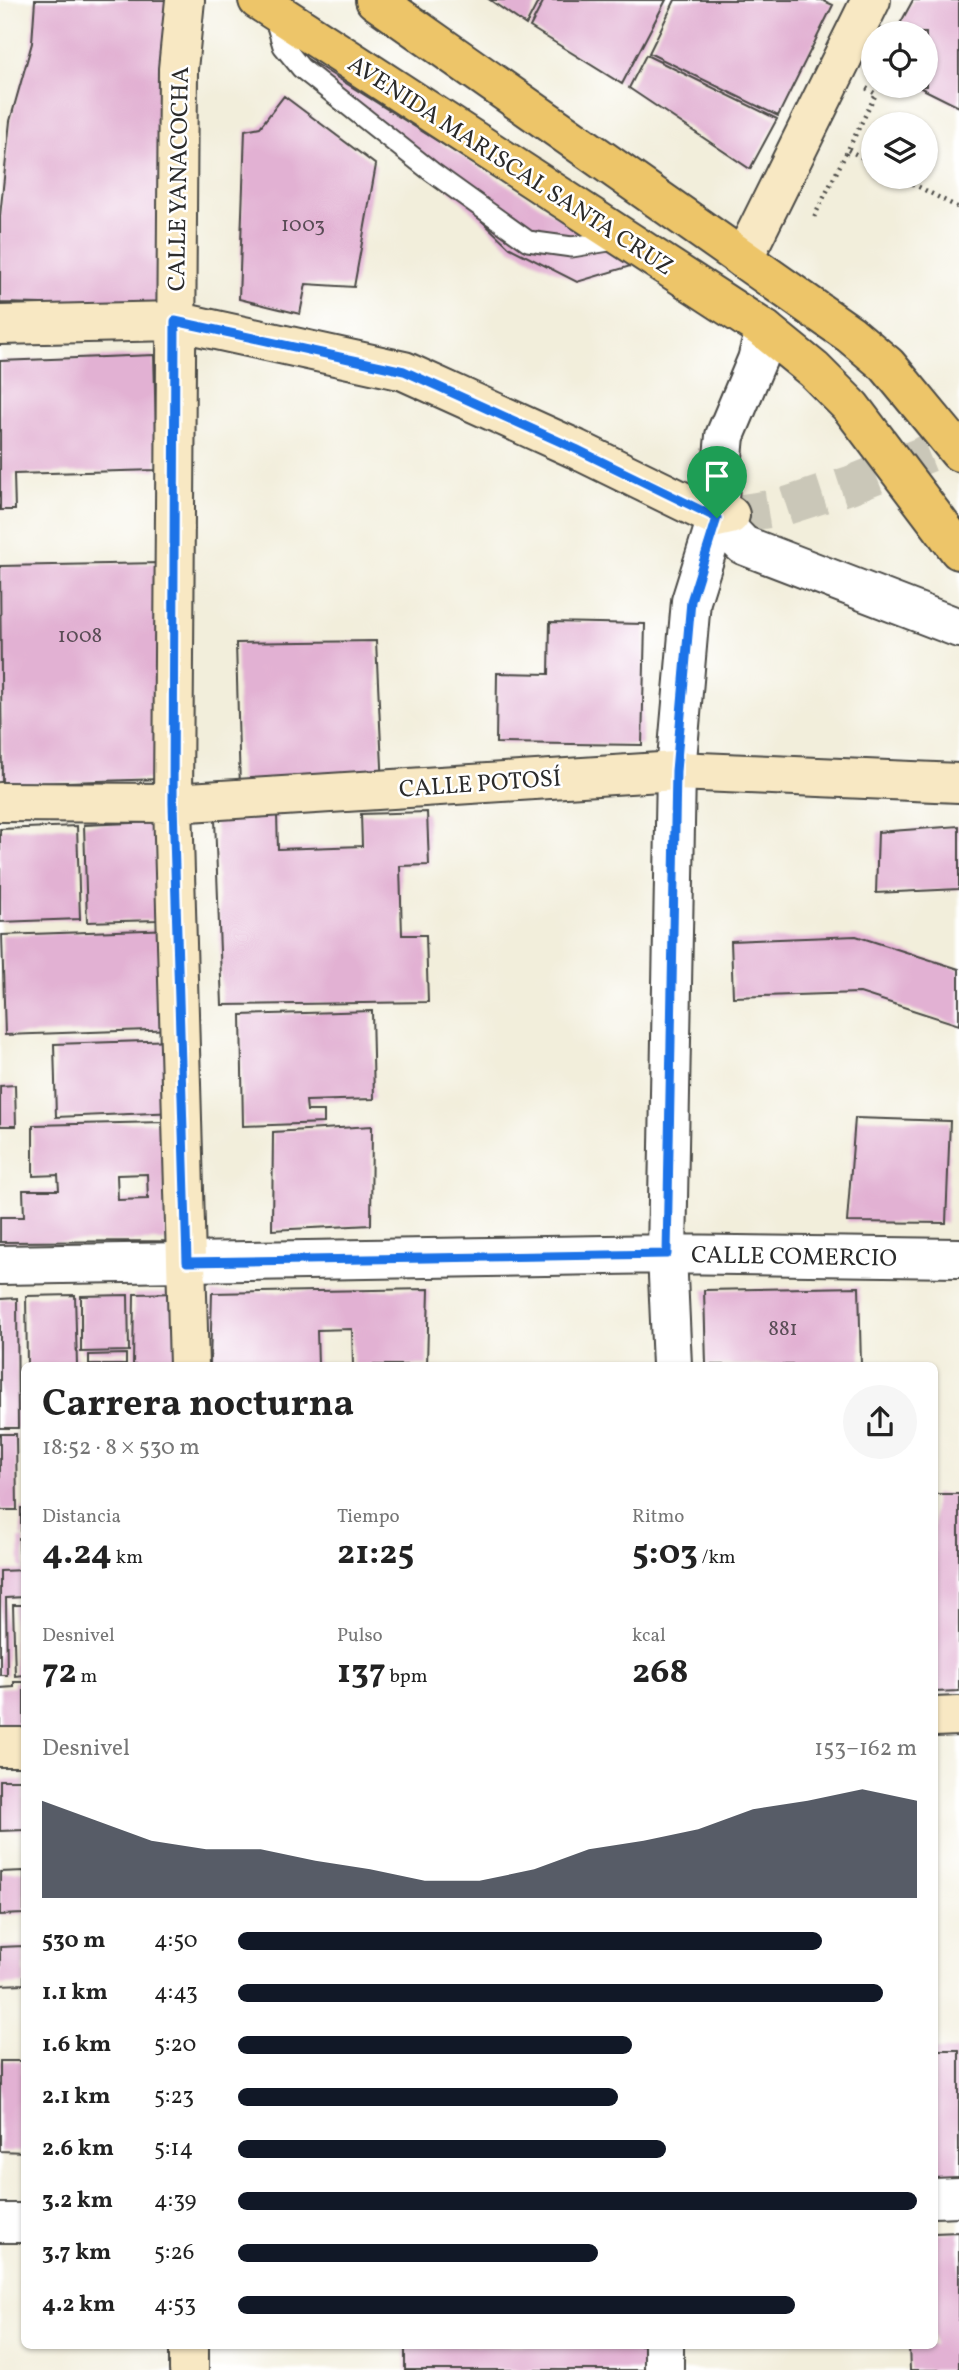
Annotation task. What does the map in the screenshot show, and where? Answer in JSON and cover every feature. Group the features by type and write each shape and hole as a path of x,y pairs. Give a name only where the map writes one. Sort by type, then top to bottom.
{"main road":[{"name":"AVENIDA MARISCAL SANTA CRUZ","path":"375,0 850,334 887,365 959,452"},
{"name":"AVENIDA MARISCAL SANTA CRUZ","path":"264,4 765,330 814,370 851,407 959,550"}],"street":[{"name":"CALLE YANACOCHA","path":"185,0 178,69 173,803 189,1362"},
{"path":"743,259 871,0"},
{"path":"0,325 175,321 404,371 724,517 743,545 959,628"},
{"path":"672,1362 667,1254 676,771 691,601 724,517 725,436 757,360 765,330"},
{"name":"CALLE POTOSÍ","path":"0,802 173,803 676,771 959,783"},
{"name":"CALLE COMERCIO","path":"0,1265 667,1254 959,1258"},
{"path":"938,1717 959,1716"},
{"path":"0,1747 21,1747"},
{"path":"938,2198 959,2197"},
{"path":"0,2223 21,2223"},
{"path":"189,2349 189,2370"},
{"path":"664,2349 664,2370"}],"lane":[{"path":"264,4 283,46 301,68 432,172 528,241 572,247 624,239"}],"path":[{"path":"814,216 874,98"},
{"path":"848,150 861,157"},
{"path":"923,189 959,208"}],"building":[{"path":"35,0 170,0 166,307 0,303 0,216 10,121 32,43"},
{"path":"490,0 539,0 526,25"},
{"path":"544,0 666,0 622,84 530,27"},
{"path":"675,0 822,0 833,5 778,116 649,53"},
{"path":"913,0 959,0 959,107 938,96 938,21 902,21"},
{"path":"287,46 634,265 577,282 510,248 441,182"},
{"path":"646,55 777,119 750,169 629,88"},
{"path":"284,96 376,165 354,287 306,284 300,314 239,299 245,130 260,127"},
{"path":"154,355 157,470 14,474 15,510 0,510 0,361"},
{"path":"160,563 163,779 2,784 0,566"},
{"path":"550,622 645,624 642,745 496,743 497,673 549,674"},
{"path":"376,641 383,787 240,789 236,643"},
{"path":"427,812 429,865 400,866 402,935 426,935 428,1002 222,1005 215,819 277,815 278,849 362,846 361,814"},
{"path":"155,822 157,920 87,922 84,825"},
{"path":"77,826 80,919 0,922 0,829"},
{"path":"959,826 959,889 876,893 878,832"},
{"path":"174,929 177,1029 5,1035 2,935"},
{"path":"856,936 959,969 959,1025 860,993 733,997 731,941"},
{"path":"372,1011 374,1099 306,1101 307,1111 324,1111 324,1123 243,1126 241,1015"},
{"path":"176,1040 178,1112 56,1117 54,1044"},
{"path":"15,1085 16,1126 0,1126 0,1086"},
{"path":"855,1118 950,1121 946,1223 847,1222"},
{"path":"163,1122 166,1241 0,1242 0,1217 24,1217 23,1190 59,1190 58,1175 33,1176 33,1125","holes":["147,1174 148,1199 118,1200 117,1175"]},
{"path":"372,1126 371,1225 272,1230 273,1132"},
{"path":"859,1287 861,1362 706,1362 704,1290"},
{"path":"429,1289 427,1362 353,1362 352,1329 317,1330 318,1362 210,1362 212,1293"},
{"path":"178,1293 180,1362 133,1362 134,1294"},
{"path":"75,1295 77,1362 27,1362 26,1296"},
{"path":"128,1295 129,1351 81,1352 81,1296"},
{"path":"17,1298 18,1428 0,1428 0,1299"},
{"path":"126,1354 126,1362 89,1362 89,1355"},
{"path":"0,1434 16,1434 17,1510 0,1510"},
{"path":"938,1494 959,1494 959,1691 938,1692"},
{"path":"19,1538 21,1538 21,1568"},
{"path":"21,1570 21,1597 6,1598 7,1675 0,1675 0,1571"},
{"path":"13,1605 21,1605 21,1675 15,1676"},
{"path":"14,1682 21,1682 21,1731 0,1731 0,1688 14,1687"},
{"path":"0,1780 21,1780 21,1830 0,1831"},
{"path":"21,1871 21,1914 0,1915 0,1872"},
{"path":"21,1946 21,1984 0,1985 0,1947"},
{"path":"938,2050 959,2050 959,2188 938,2189"},
{"path":"0,2061 21,2061 21,2152 0,2151"},
{"path":"959,2232 959,2370 910,2370 909,2349 938,2349 938,2233"},
{"path":"405,2349 652,2349 653,2370 405,2370"}],"tunnel":[{"path":"730,515 783,507 850,485 959,441"}],"route":[{"path":"175,321 404,371 576,449 717,518 691,601 676,771 667,1254 187,1262 173,803 175,321"}]}
